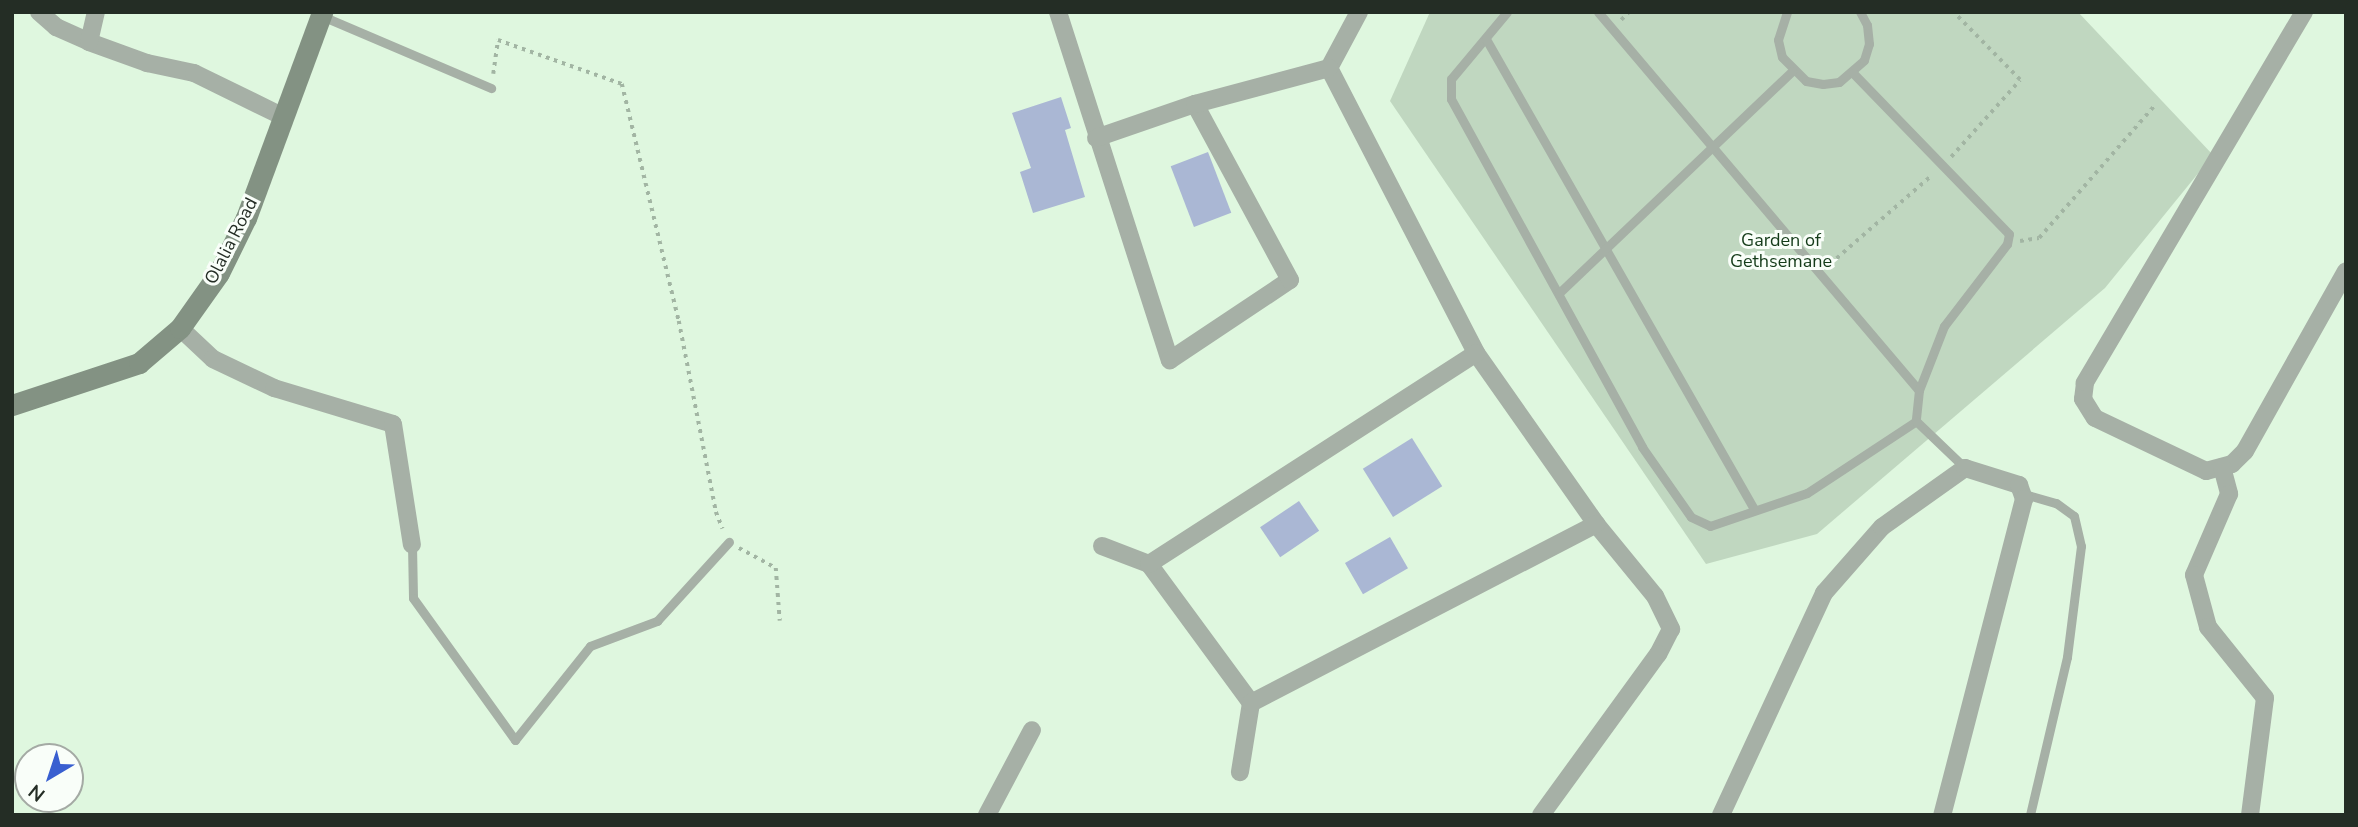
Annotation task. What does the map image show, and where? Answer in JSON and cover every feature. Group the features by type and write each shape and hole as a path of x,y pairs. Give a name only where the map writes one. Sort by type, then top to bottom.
{"main road":[{"name":"Olalia Road","path":"12,405 139,363 180,328 219,273 241,229 284,117 319,13"}],"street":[{"path":"39,12 56,27 89,42 156,66 194,73 284,117"},
{"path":"89,42 96,12"},
{"path":"1058,12 1096,138 1171,360 1290,280 1195,104"},
{"path":"1096,138 1195,104 1329,68 1359,12"},
{"path":"2304,12 2085,383 2083,399 2095,418 2206,471 2222,467 2245,451 2346,271"},
{"path":"1329,68 1476,353 1596,524 1655,596 1671,629 1658,654 1541,815"},
{"path":"180,328 213,359 274,388 393,424 412,545"},
{"path":"1149,564 1476,353"},
{"path":"2222,467 2229,495 2194,575 2208,627 2266,698 2250,815"},
{"path":"1721,815 1824,593 1882,527 1965,468 2014,482 2024,494 1942,815"},
{"path":"1251,704 1596,524"},
{"path":"1102,546 1149,564 1251,704 1240,772"},
{"path":"987,815 1032,730"}],"lane":[{"path":"1507,12 1451,79 1449,92 1642,447 1691,517 1710,526 1807,493 1916,421"},
{"path":"1598,12 1919,390"},
{"path":"1787,12 1778,40 1792,71 1823,84 1853,73 1869,44 1867,25 1860,12"},
{"path":"319,13 491,88"},
{"path":"1486,39 1754,509"},
{"path":"1559,293 1792,71"},
{"path":"1853,73 2006,229 2009,239 1952,312 1919,390 1916,421"},
{"path":"1916,421 1965,468"},
{"path":"2024,494 2056,503 2074,516 2081,546 2067,657 2030,815"},
{"path":"412,545 412,598 515,740 590,646 657,621 729,542"}],"path":[{"path":"491,88 498,40 622,84 679,321 716,513 729,542 776,568 780,621"},
{"path":"2009,239 2039,238 2154,106"}],"green space":[{"name":"Garden of Gethsemane","path":"1430,12 2078,12 2213,155 2105,288 1817,534 1706,564 1390,101"}],"building":[{"path":"1061,97 1071,128 1065,130 1085,197 1033,213 1020,172 1031,168 1012,113"},
{"path":"1208,152 1231,213 1194,227 1171,166"},
{"path":"1412,438 1442,486 1393,517 1363,469"},
{"path":"1299,501 1319,531 1280,557 1260,527"},
{"path":"1390,537 1408,568 1363,594 1345,563"}]}
